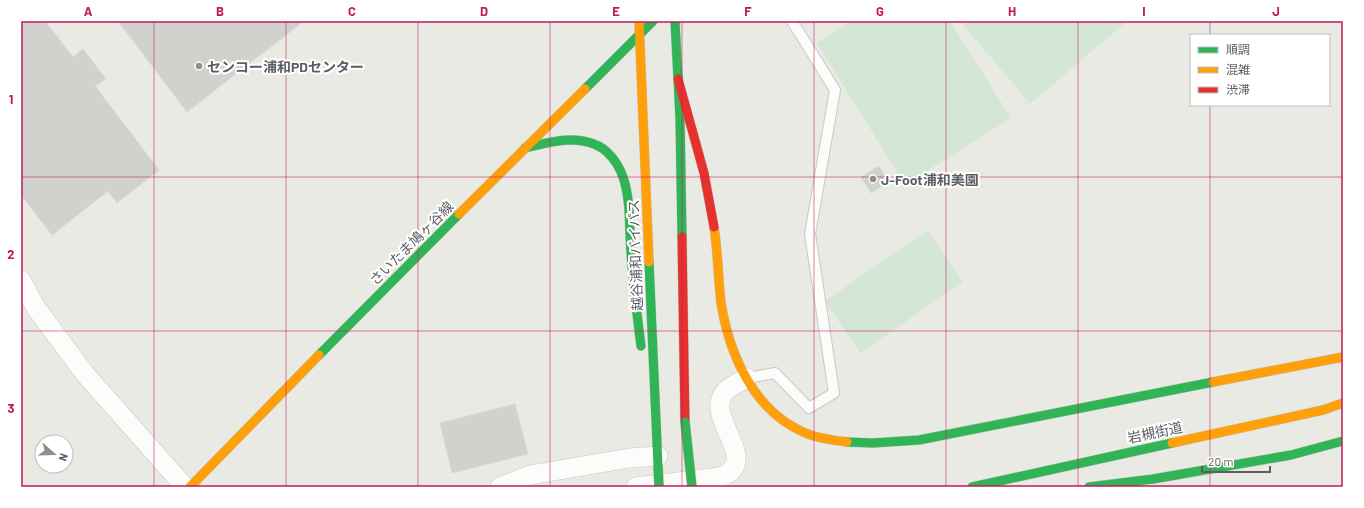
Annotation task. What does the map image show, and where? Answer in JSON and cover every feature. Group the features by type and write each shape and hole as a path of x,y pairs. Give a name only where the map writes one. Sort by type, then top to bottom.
{"main road":[{"name":"越谷浦和バイパス","path":"639,21 660,487"},
{"name":"さいたま鳩ヶ谷線","path":"200,483 384,289 653,21"},
{"path":"675,21 678,79 687,487"},
{"path":"678,79 705,171 715,231 723,312 730,344 739,366 755,391 777,414 797,429 819,437 848,442 919,440 1343,357"},
{"path":"525,148 560,140 578,140 594,144 607,152 614,160 623,178 627,198 635,306 642,353"},
{"path":"645,369 658,461"},
{"name":"岩槻街道","path":"972,487 1323,410 1343,403"},
{"path":"685,422 692,487"},
{"path":"1089,487 1153,479 1291,455 1343,441"}],"street":[{"path":"21,280 36,308 85,374 185,487"},
{"path":"636,487 720,477 729,474 734,468 737,460 736,452 720,413 719,406 721,397 731,386 747,378"},
{"path":"500,487 530,475 630,458 658,461"}],"lane":[{"path":"747,378 775,373 809,408 834,393 810,234 835,90 792,21"}],"green space":[{"path":"852,21 950,21 1011,118 905,185 817,43"},
{"path":"960,21 1125,21 1126,22 1030,104"},
{"path":"928,230 963,282 860,353 825,301"}],"building":[{"path":"21,21 45,21 73,57 83,49 106,79 95,86 159,170 117,203 108,191 52,235 21,195"},
{"name":"センコー浦和PDセンター","path":"118,21 304,21 187,112"},
{"path":"879,166 889,182 871,193 861,177"},
{"path":"515,404 528,454 452,473 440,423"}],"traffic: fast":[{"path":"585,89 653,21"},
{"path":"675,21 680,118 682,237"},
{"path":"525,148 550,142 568,140 585,141 604,149 612,157 618,167 626,186 633,276 641,346"},
{"path":"319,355 459,214"},
{"path":"649,262 658,466"},
{"path":"847,442 873,443 919,440 1213,382"},
{"path":"685,422 692,487"},
{"path":"1089,487 1153,479 1291,455 1343,441"},
{"path":"972,487 1172,443"},
{"path":"658,466 659,487"}],"traffic: slow":[{"path":"639,21 649,262"},
{"path":"459,214 585,89"},
{"path":"714,227 721,303 725,322 737,360 746,378 757,395 770,410 785,422 813,436 847,442"},
{"path":"190,487 319,355"},
{"path":"1213,382 1343,357"},
{"path":"1172,443 1323,410 1343,403"}],"traffic: jam":[{"path":"678,79 704,173 714,227"},
{"path":"682,237 685,422"}],"place":[{"name":"センコー浦和PDセンター","path":"199,66"},
{"name":"J-Foot浦和美園","path":"873,179"}]}
